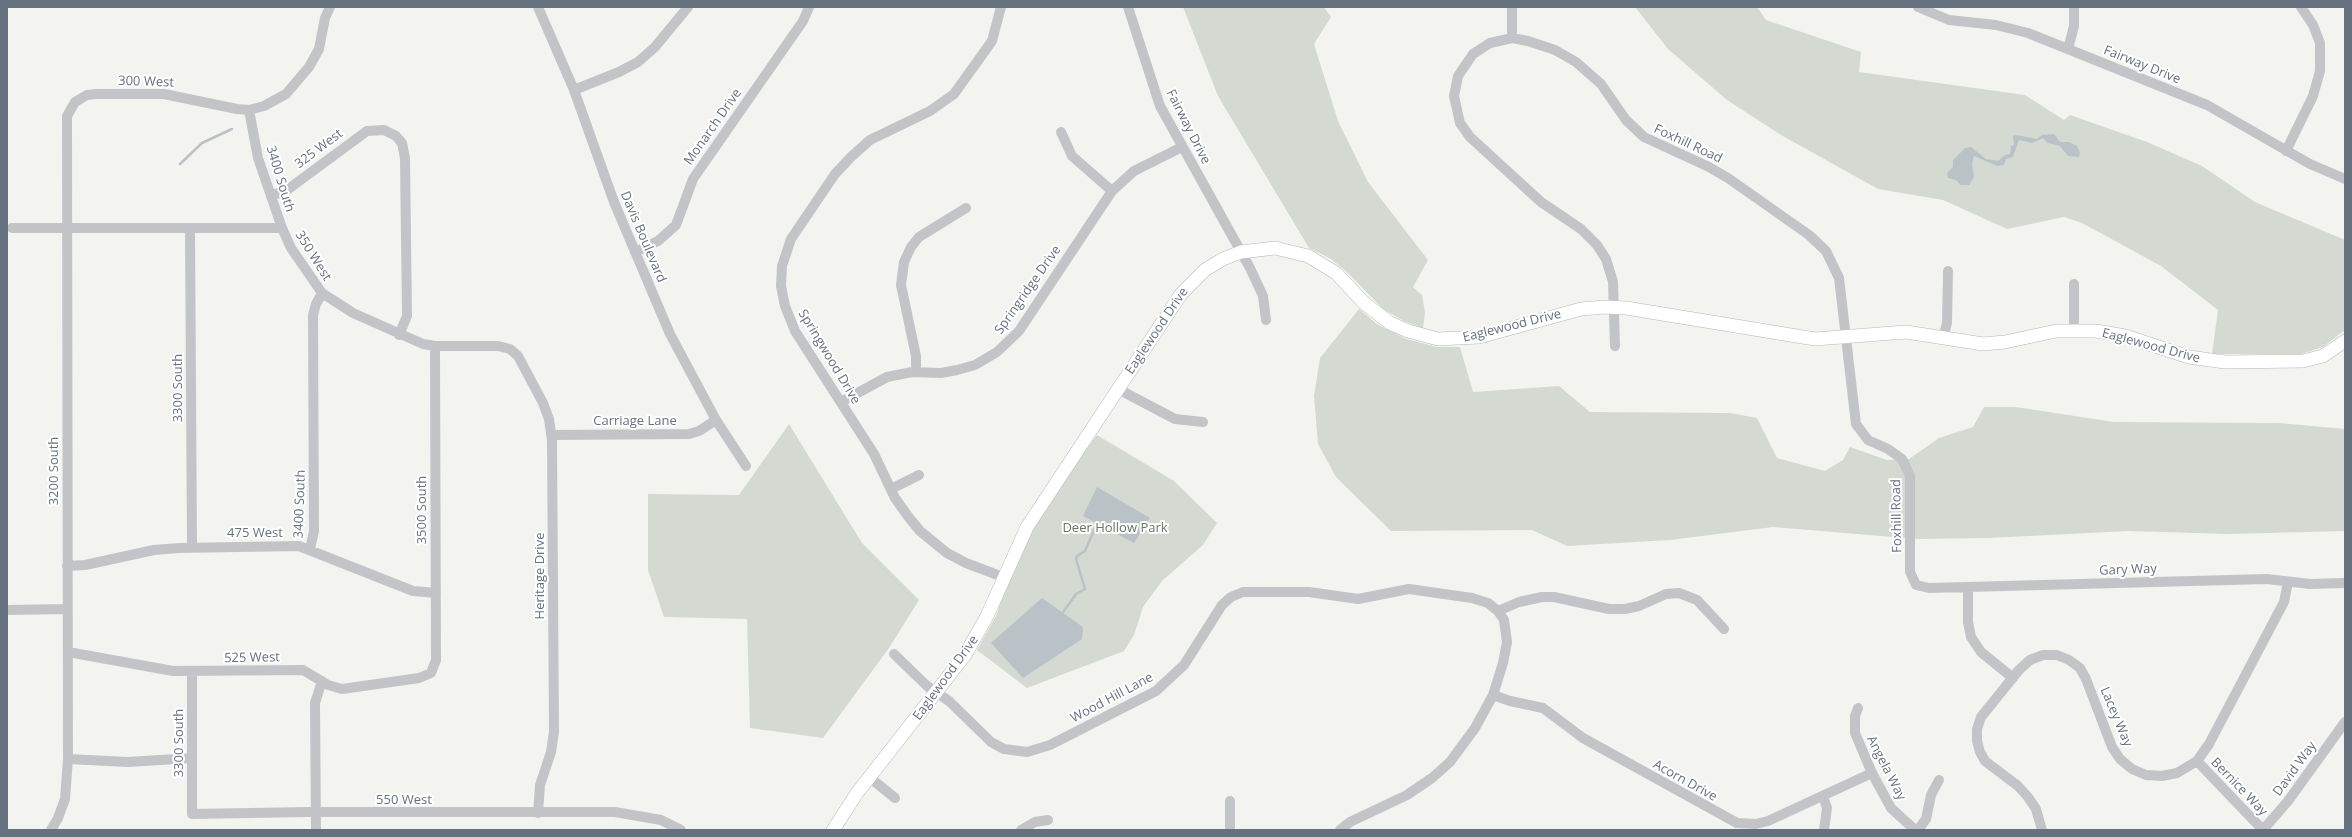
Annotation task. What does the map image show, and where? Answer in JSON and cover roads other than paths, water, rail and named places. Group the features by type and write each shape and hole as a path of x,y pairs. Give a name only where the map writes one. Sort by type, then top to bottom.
{"main road":[{"name":"Eaglewood Drive","path":"833,830 869,777 937,693 977,637 1027,527 1188,285 1214,264 1242,252 1274,248 1308,256 1336,273 1364,303 1390,323 1408,331 1438,339 1479,337 1581,309 1615,307 1815,340 1845,338 1880,333 1906,332 1970,343 1994,343 2056,331 2074,330 2115,334 2189,358 2225,362 2303,361 2323,356 2345,341"}],"street":[{"path":"249,110 264,106 278,99 299,80 318,49 325,18 330,7"},
{"name":"Davis Boulevard","path":"538,7 574,90 605,180 674,340 716,420 746,466"},
{"path":"574,90 619,72 638,62 655,47 688,7"},
{"name":"Monarch Drive","path":"635,252 658,242 676,225 693,179 803,21 809,7"},
{"name":"Springwood Drive","path":"1001,7 992,41 954,94 930,111 870,140 851,157 829,183 796,230 787,248 782,266 781,286 788,316 795,331 874,454 891,489 910,519 933,543 966,563 1003,577"},
{"name":"Fairway Drive","path":"1128,7 1160,106 1242,252 1263,296 1266,320"},
{"path":"1512,7 1512,38"},
{"name":"Fairway Drive","path":"1918,7 1949,20 2018,29 2068,49 2207,105 2310,164 2345,179"},
{"path":"2068,49 2074,26 2074,7"},
{"path":"2286,151 2313,96 2321,63 2316,34 2301,7"},
{"name":"Foxhill Road","path":"1615,346 1615,307 1613,282 1609,267 1592,239 1581,229 1541,202 1470,137 1458,119 1454,96 1462,68 1473,54 1484,46 1497,40 1512,38 1546,46 1576,62 1601,84 1626,120 1644,137 1717,172 1821,245 1830,257 1838,278 1856,424 1868,440 1898,455 1908,470 1911,482 1910,572 1914,582"},
{"name":"300 West","path":"70,108 75,102 87,95 164,94 237,109 249,110"},
{"name":"3200 South","path":"51,830 58,818 65,799 68,759 66,129 70,108"},
{"name":"3400 South","path":"249,110 258,158 282,228"},
{"name":"325 West","path":"271,196 287,190 364,132 371,130 384,130 392,133 399,139 406,158 407,316 399,335"},
{"path":"1060,132 1072,156 1112,191"},
{"name":"Springridge Drive","path":"841,402 882,378 916,372 941,373 966,368 990,357 1009,342 1112,191 1134,171 1182,147"},
{"path":"916,372 916,356 901,285 904,262 911,247 919,237 966,208"},
{"name":"350 West","path":"12,228 282,228 291,248 322,293 337,305 399,335 435,346 498,346 510,349"},
{"name":"3300 South","path":"190,228 192,547"},
{"path":"1944,338 1947,323 1948,271"},
{"path":"2074,284 2074,330"},
{"name":"3400 South","path":"310,549 314,531 313,321 316,304 322,293"},
{"name":"3500 South","path":"431,673 436,660 435,346"},
{"name":"Heritage Drive","path":"510,349 518,356 543,403 552,435 553,740 540,785 538,813"},
{"path":"1118,389 1175,419 1203,422"},
{"name":"Carriage Lane","path":"552,435 688,434 699,432 716,420"},
{"path":"891,489 919,475"},
{"name":"475 West","path":"67,566 85,565 160,550 192,547 299,546 310,549 413,591 436,593"},
{"name":"Gary Way","path":"1914,582 1924,588 2267,579 2288,582 2345,583"},
{"name":"Lacey Way","path":"2042,830 2039,815 2028,797 2018,786 1989,765 1982,757 1978,747 1977,729 1981,717 2025,664 2037,657 2050,654 2063,657 2075,664 2083,674 2112,747 2126,765 2146,775 2162,776 2184,770 2197,761 2209,744 2284,602 2288,582"},
{"path":"1968,587 1968,627 1973,641 1981,652 2013,678"},
{"name":"Wood Hill Lane","path":"894,654 937,693 949,701 984,737 997,746 1019,752 1035,751 1050,745 1159,688 1184,665 1222,605 1231,597 1243,592 1309,592 1358,599 1409,589 1479,600 1498,611"},
{"path":"1340,830 1350,822 1407,795 1441,770 1467,741 1493,695 1503,663 1507,642 1507,628 1498,611 1519,602 1542,597 1554,597 1605,608 1624,609 1639,606 1666,594 1679,593 1692,597 1701,604 1724,628"},
{"path":"7,610 67,610"},
{"name":"525 West","path":"68,652 166,670 302,670 335,687 350,689 419,678 431,673"},
{"name":"3300 South","path":"192,671 192,814"},
{"path":"316,830 315,703 322,681"},
{"name":"Acorn Drive","path":"1493,695 1510,701 1543,708 1583,738 1737,823 1756,824 1768,821 1872,773"},
{"name":"Angela Way","path":"1858,708 1855,716 1855,733 1872,773 1891,808 1915,830"},
{"name":"David Way","path":"2263,830 2288,802 2345,722"},
{"path":"68,759 128,762 192,758"},
{"name":"Bernice Way","path":"2197,761 2263,830"},
{"path":"869,777 895,798"},
{"path":"1918,830 1926,819 1931,795 1939,780"},
{"path":"1823,796 1827,808 1824,830"},
{"path":"1230,801 1230,830"},
{"name":"550 West","path":"192,814 316,812 615,812 661,820 681,830"},
{"path":"1021,830 1035,822 1048,820"}],"waterway":[{"path":"180,164 202,143 232,129"},
{"path":"1061,615 1076,594 1085,589 1076,559 1077,556 1085,551 1098,521"}],"park label":[{"name":"Deer Hollow Park","path":"1115,528"}]}
